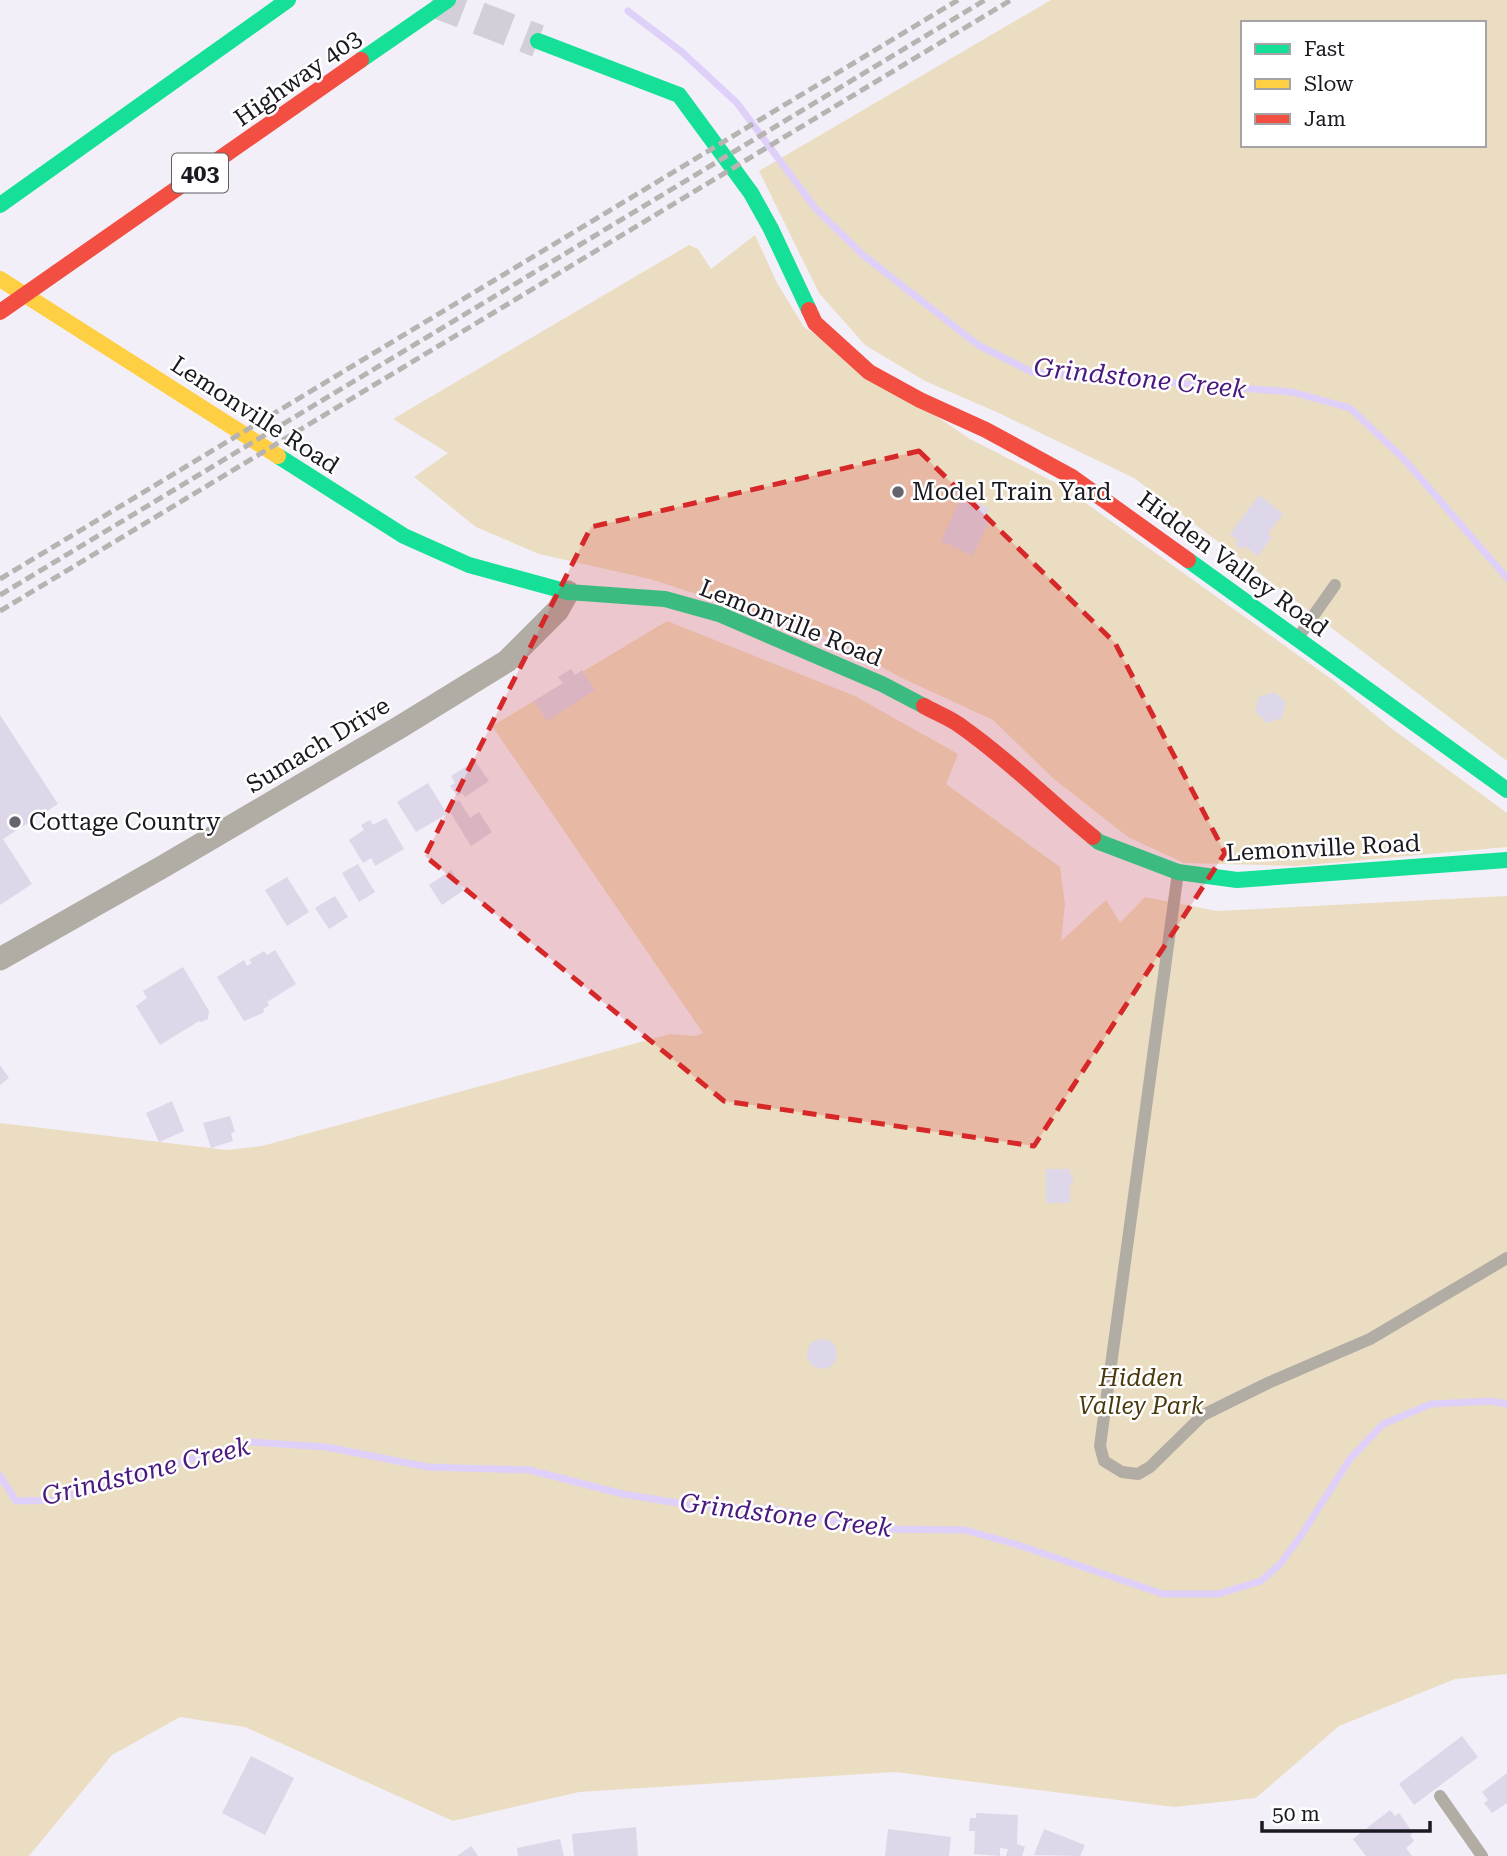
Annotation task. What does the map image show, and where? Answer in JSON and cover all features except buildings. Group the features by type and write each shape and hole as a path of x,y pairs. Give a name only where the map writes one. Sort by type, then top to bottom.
{"main road":[{"path":"0,205 288,0"},
{"name":"Highway 403","path":"0,312 448,0"},
{"name":"Hidden Valley Road","path":"538,41 679,95 751,193 815,323 869,372 920,400 986,430 1072,477 1507,790"},
{"name":"Lemonville Road","path":"0,279 404,536 470,565 568,592 665,599 719,614 882,684 960,725 1099,842 1178,872 1237,880 1507,860"}],"street":[{"name":"Sumach Drive","path":"0,959 187,852 507,661 558,610 568,592"}],"lane":[{"path":"1297,639 1335,585"},
{"path":"1178,872 1100,1446 1104,1461 1122,1472 1138,1474 1150,1467 1203,1415 1268,1383 1370,1339 1507,1258"},
{"path":"1440,1797 1482,1856"}],"highlighted area":[{"path":"919,451 1115,643 1225,853 1034,1146 724,1101 425,856 591,527"}],"green space":[{"path":"1051,0 1507,0 1507,761 1134,478 999,413 925,381 865,345 819,293 759,171"},
{"path":"755,235 777,283 804,327 970,439 1062,486 1334,681 1391,728 1507,813 1507,847 1297,866 1184,863 1128,837 1054,779 993,720 900,677 821,634 650,579 539,554 476,527 414,477 448,453 393,419 689,245 698,249 711,269"},
{"name":"Hidden Valley Park","path":"667,621 855,696 958,754 946,784 1060,867 1065,904 1061,941 1106,900 1120,923 1145,897 1217,911 1507,896 1507,1674 1455,1679 1339,1726 1256,1798 1174,1807 895,1772 579,1792 453,1821 245,1727 180,1717 112,1755 29,1856 0,1856 0,1123 227,1150 262,1146 670,1034 695,1036 703,1033 492,726"}],"waterway":[{"name":"Grindstone Creek","path":"628,11 682,52 737,103 816,209 863,255 978,345 1032,372 1292,392 1350,408 1403,458 1507,578"},
{"name":"Grindstone Creek","path":"0,1476 16,1501 53,1500 250,1442 326,1447 428,1467 529,1470 623,1494 696,1506 774,1509 872,1529 965,1530 1163,1594 1218,1594 1261,1581 1280,1564 1350,1459 1383,1424 1431,1404 1491,1401 1507,1404"}],"tunnel":[{"path":"432,0 538,41"}],"railway":[{"path":"0,579 958,0"},
{"path":"0,595 985,0"},
{"path":"0,611 1011,0"}],"traffic: fast":[{"path":"0,205 288,0"},
{"path":"361,60 448,0"},
{"path":"538,41 679,95 751,193 809,310"},
{"path":"278,456 404,536 469,565 568,592 665,599 719,614 882,684 924,706"},
{"path":"1188,560 1507,790"},
{"path":"1093,837 1099,842 1178,872 1237,880 1507,860"}],"traffic: slow":[{"path":"0,279 278,456"}],"traffic: jam":[{"path":"0,312 361,60"},
{"path":"809,310 815,323 869,372 920,400 986,430 1072,477 1188,560"},
{"path":"924,706 953,721 979,740 1093,837"}],"place":[{"name":"Model Train Yard","path":"898,492"},
{"name":"Cottage Country","path":"15,822"}]}
